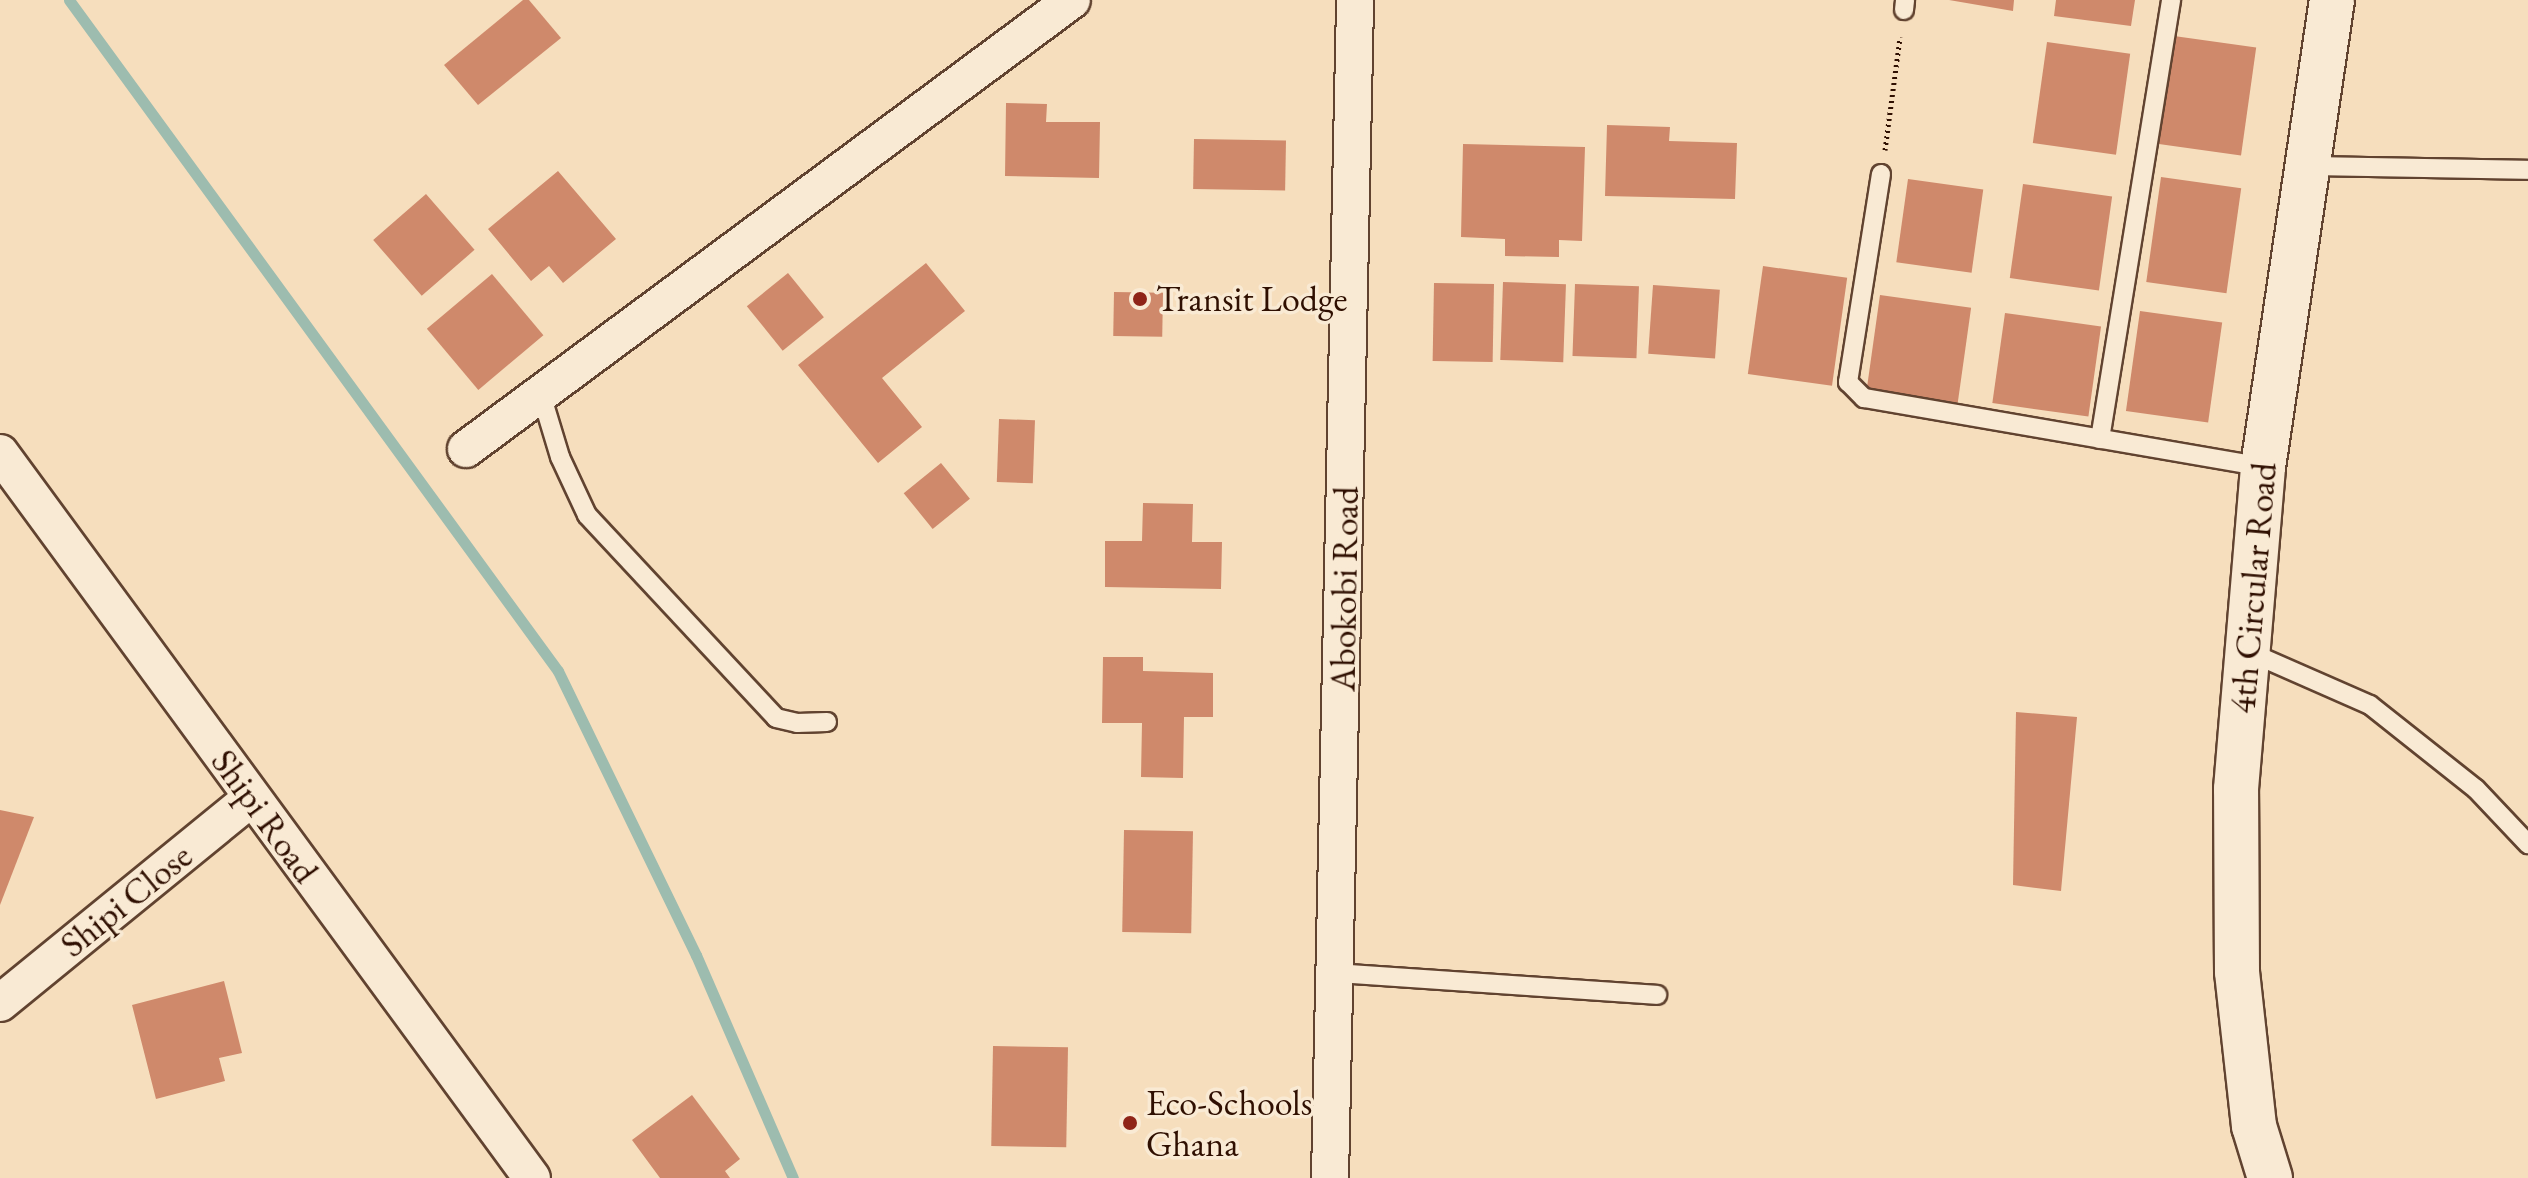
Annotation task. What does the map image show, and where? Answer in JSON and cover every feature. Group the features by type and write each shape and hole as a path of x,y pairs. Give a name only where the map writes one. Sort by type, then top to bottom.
{"street":[{"path":"466,449 1072,0"},
{"name":"Abokobi Road","path":"1330,1178 1355,0"},
{"name":"4th Circular Road","path":"2270,1178 2254,1126 2237,972 2236,789 2263,467 2332,0"},
{"name":"Shipi Road","path":"0,453 532,1178"},
{"name":"Shipi Close","path":"0,1003 251,798"}],"lane":[{"path":"2100,439 2171,0"},
{"path":"2307,166 2528,170"},
{"path":"1881,174 1848,382 1864,398 2263,467"},
{"path":"541,394 560,457 587,515 776,718 797,723 827,722"},
{"path":"2247,651 2370,705 2476,789 2528,844"},
{"path":"1336,973 1657,995"}],"path":[{"path":"1881,174 1904,5"}],"building":[{"path":"523,0 529,0 561,38 478,105 444,65"},
{"path":"1949,0 2014,0 2013,11"},
{"path":"2056,0 2135,0 2131,26 2054,16"},
{"path":"2174,36 2256,48 2241,155 2159,144"},
{"path":"2047,42 2130,54 2116,155 2033,143"},
{"path":"1006,103 1047,104 1046,122 1100,122 1099,178 1005,176"},
{"path":"1607,125 1670,127 1669,141 1737,143 1735,199 1605,196"},
{"path":"1194,139 1286,141 1285,191 1193,189"},
{"path":"1463,144 1585,147 1582,241 1559,240 1559,257 1505,256 1505,239 1461,237"},
{"path":"558,171 616,239 563,283 549,266 531,281 488,229"},
{"path":"2161,177 2241,188 2226,293 2146,282"},
{"path":"1908,179 1983,190 1972,273 1896,262"},
{"path":"2023,184 2112,197 2099,291 2010,278"},
{"path":"426,194 475,250 422,296 373,240"},
{"path":"926,263 965,311 882,378 922,427 878,463 798,365"},
{"path":"1763,266 1847,278 1832,386 1748,374"},
{"path":"788,273 824,317 783,351 747,306"},
{"path":"492,274 543,335 478,390 427,329"},
{"path":"1503,282 1566,284 1563,362 1500,360"},
{"path":"1434,283 1494,284 1493,362 1433,361"},
{"path":"1575,284 1639,286 1636,358 1572,356"},
{"path":"1653,285 1720,290 1715,359 1648,354"},
{"path":"1114,292 1163,293 1162,337 1113,336"},
{"path":"1880,295 1971,308 1958,403 1867,390"},
{"path":"2140,311 2222,323 2208,423 2126,411"},
{"path":"2005,313 2101,326 2088,417 1992,403"},
{"path":"999,419 1035,420 1033,483 997,482"},
{"path":"941,463 970,499 933,529 904,493"},
{"path":"1143,503 1193,504 1192,542 1222,542 1221,589 1105,587 1105,541 1142,541"},
{"path":"1103,657 1143,657 1143,671 1213,673 1213,717 1184,717 1183,778 1141,777 1142,723 1102,723"},
{"path":"2016,712 2077,717 2061,891 2013,885"},
{"path":"0,810 34,817 0,905"},
{"path":"1124,830 1193,831 1191,933 1122,932"},
{"path":"224,981 242,1053 219,1058 225,1081 156,1099 132,1005"},
{"path":"993,1046 1068,1047 1066,1147 991,1146"},
{"path":"692,1095 740,1159 725,1171 730,1178 660,1178 632,1140"}],"waterway":[{"path":"69,0 558,671 696,955 793,1178"}],"place":[{"name":"Transit Lodge","path":"1140,299"},
{"name":"Eco-Schools Ghana","path":"1130,1123"}]}
